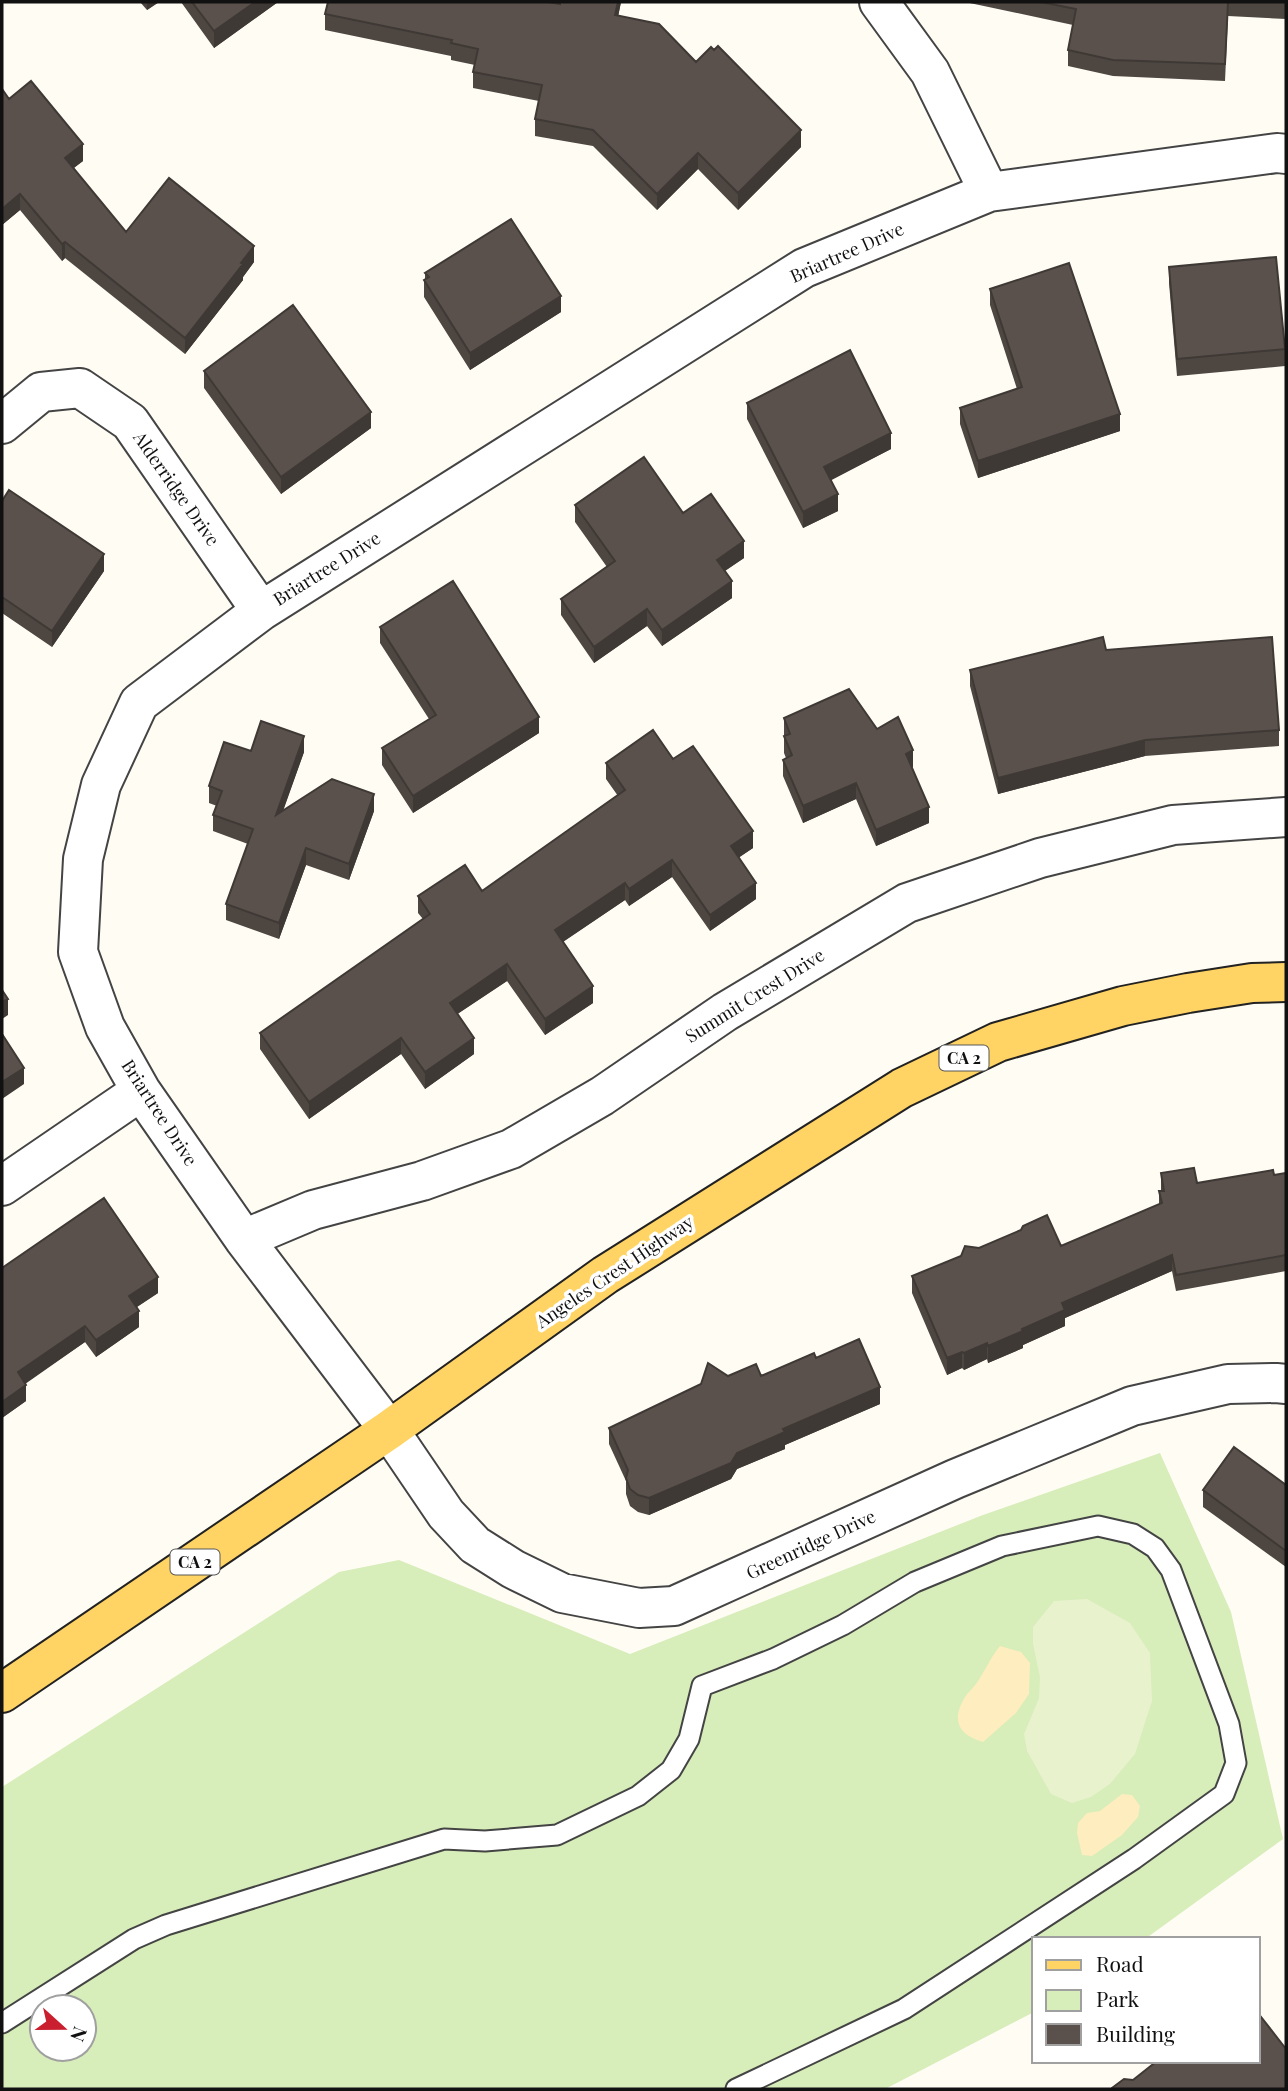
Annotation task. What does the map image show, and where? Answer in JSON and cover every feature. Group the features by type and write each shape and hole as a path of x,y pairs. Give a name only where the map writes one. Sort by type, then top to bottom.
{"main road":[{"name":"Angeles Crest Highway","path":"2,1693 389,1430 606,1275 902,1088 998,1042 1123,1006 1252,983 1286,982"}],"street":[{"path":"879,2 930,72 989,192"},
{"name":"Briartree Drive","path":"389,1430 244,1239 141,1091 105,1027 78,952 83,859 101,785 139,703 261,611 804,268 989,192 1277,153 1286,154"},
{"name":"Alderridge Drive","path":"2,425 41,392 80,388 130,422 261,611"},
{"name":"Summit Crest Drive","path":"244,1239 313,1210 422,1181 512,1149 602,1096 725,1012 907,903 1040,859 1173,825 1286,817"},
{"path":"2,1186 141,1091"},
{"name":"Greenridge Drive","path":"389,1430 446,1514 475,1545 513,1569 562,1593 639,1608 674,1606 955,1479 1132,1406 1228,1384 1286,1384"}],"lane":[{"path":"2,2023 134,1939 166,1925 444,1839 485,1841 556,1835 591,1819 638,1796 671,1770 689,1739 702,1686 773,1659 843,1626 915,1582 1002,1546 1098,1526 1133,1534 1155,1548 1171,1570 1229,1724 1236,1763 1224,1794 1134,1859 904,2009 736,2089"}],"green space":[{"path":"1160,1453 1231,1612 1283,1839 1148,1937 1032,1937 1032,2013 885,2089 2,2089 2,1787 339,1572 399,1560 630,1654 983,1515"},
{"path":"1087,1599 1130,1623 1150,1653 1152,1701 1135,1754 1110,1784 1091,1797 1072,1803 1051,1794 1027,1751 1024,1734 1039,1698 1040,1677 1033,1644 1033,1627 1054,1601"}],"sand":[{"path":"1000,1646 1021,1652 1030,1663 1029,1694 1016,1713 983,1742 963,1731 959,1725 958,1713 965,1697"},
{"path":"1122,1794 1132,1795 1140,1806 1138,1817 1122,1835 1092,1856 1082,1855 1077,1833 1078,1823 1087,1813 1100,1811"}],"building":[{"path":"192,2 255,2 214,31"},
{"path":"328,2 618,2 615,15 659,24 696,62 711,47 714,50 718,46 801,130 738,193 698,153 657,194 593,130 535,119 542,85 473,72 478,49 451,43 452,40 325,14"},
{"path":"1041,2 1228,2 1225,64 1113,60 1068,50 1076,9"},
{"path":"31,81 83,144 65,158 126,232 169,178 254,246 185,338 65,242 62,244 20,194 2,209 2,89 9,99"},
{"path":"511,219 561,296 470,353 424,280 429,277 425,273"},
{"path":"1276,257 1285,349 1177,359 1169,267"},
{"path":"1069,263 1120,414 978,461 960,408 1022,387 990,289"},
{"path":"293,305 371,412 281,477 204,371"},
{"path":"850,350 891,433 824,467 838,494 803,512 747,403"},
{"path":"644,457 683,513 711,494 744,541 717,560 732,581 662,630 647,609 594,647 561,599 615,561 575,505"},
{"path":"9,490 104,554 52,631 2,597 2,501"},
{"path":"453,581 539,717 413,796 382,748 436,715 380,627"},
{"path":"1103,637 1106,650 1272,637 1279,730 1145,740 998,778 970,670"},
{"path":"849,689 877,729 898,717 913,750 906,754 929,807 876,830 856,783 803,806 783,760 792,755 784,736 790,734 784,718"},
{"path":"261,721 304,736 276,815 332,779 374,794 349,864 306,848 279,923 226,904 253,829 213,815 222,791 209,786 224,742 251,751"},
{"path":"653,730 673,759 693,746 753,831 731,846 756,883 710,915 672,860 629,889 625,883 555,930 593,986 545,1019 507,964 450,1003 474,1038 425,1072 401,1038 309,1102 260,1033 430,914 418,896 465,865 482,891 625,790 606,763"},
{"path":"2,990 8,999 2,1002"},
{"path":"2,1034 24,1068 2,1082"},
{"path":"1194,1168 1197,1183 1273,1170 1274,1175 1286,1173 1286,1255 1176,1275 1172,1255 1062,1303 1065,1310 1022,1329 1023,1331 988,1346 987,1343 947,1358 912,1276 961,1256 965,1246 979,1248 1021,1230 1023,1226 1047,1215 1061,1246 1162,1203 1159,1191 1164,1191 1161,1173"},
{"path":"104,1198 158,1277 129,1296 139,1311 96,1340 85,1326 18,1372 26,1385 2,1402 2,1268"},
{"path":"859,1339 880,1387 783,1429 785,1432 737,1453 731,1463 649,1498 630,1489 626,1478 628,1470 609,1428 701,1384 708,1363 728,1376 756,1364 761,1376 814,1353 816,1358"},
{"path":"1234,1447 1286,1485 1286,1551 1203,1490"},
{"path":"1260,2016 1286,2049 1286,2089 1112,2089 1124,2079 1133,2080 1154,2063 1260,2063"}]}
